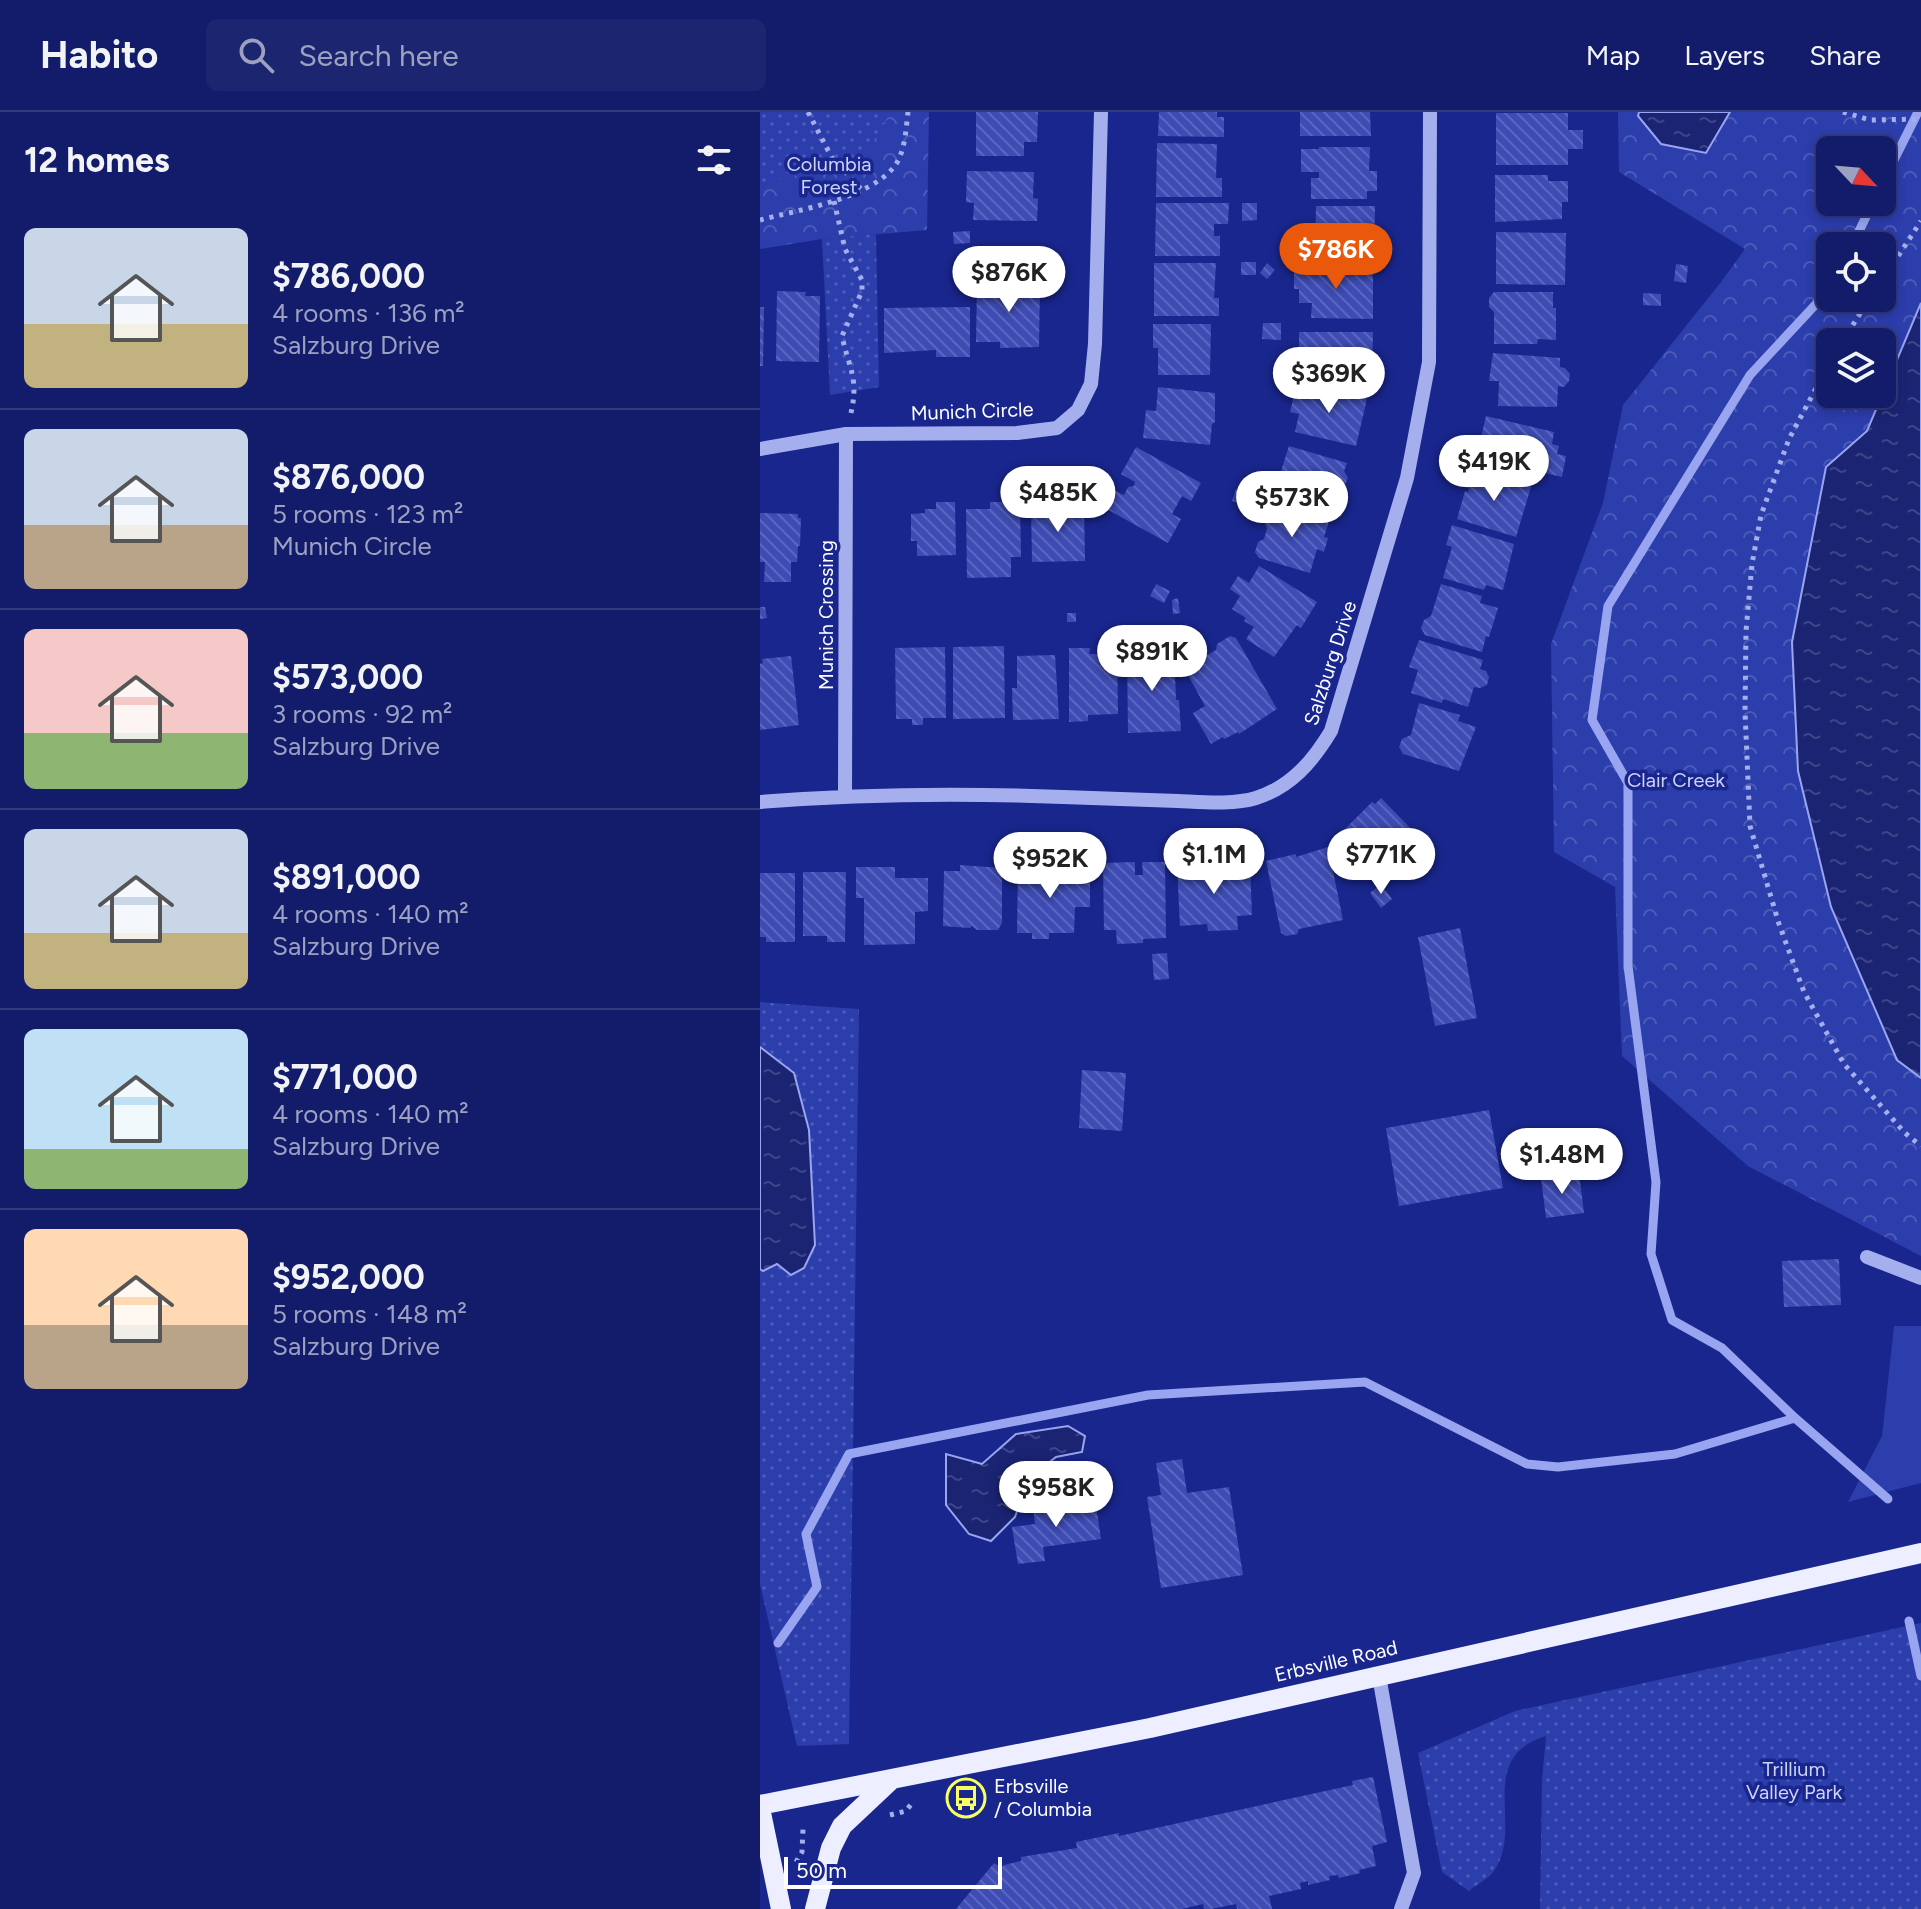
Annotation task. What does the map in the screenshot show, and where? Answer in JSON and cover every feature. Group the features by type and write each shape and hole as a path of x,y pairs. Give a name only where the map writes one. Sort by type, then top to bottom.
{"main road":[{"name":"Erbsville Road","path":"760,1806 1150,1728 1921,1553"},
{"path":"815,1909 831,1848 842,1826 894,1777"},
{"path":"760,1806 781,1909"}],"street":[{"name":"Munich Circle","path":"760,449 846,434 1017,433 1057,428 1078,410 1091,384 1095,344 1101,112"},
{"name":"Salzburg Drive","path":"760,802 845,796 998,795 1206,802 1254,799 1278,789 1300,773 1319,752 1331,731 1407,478 1429,362 1430,112"},
{"name":"Munich Crossing","path":"845,796 846,434"},
{"path":"1867,1257 1921,1278"},
{"path":"1379,1676 1414,1873 1401,1909"}],"path":[{"path":"808,112 832,158 861,189"},
{"path":"811,121 814,112"},
{"path":"760,220 834,201 877,182 895,165 905,137 908,112"},
{"path":"1843,112 1870,120 1921,119"},
{"path":"834,201 845,249 862,280 858,304 842,336 853,369 855,397 846,434"},
{"path":"1896,259 1921,221"},
{"path":"1816,388 1789,439 1761,515 1752,564 1746,631 1745,712 1750,826 1779,924 1804,992 1844,1064 1905,1133 1921,1146"},
{"path":"802,1852 803,1829"}],"green space":[{"name":"Columbia Forest","path":"760,112 929,112 927,230 822,239 760,249"},
{"name":"Columbia Forest","path":"760,112 891,112 860,162 760,183"},
{"name":"Clair Creek","path":"1618,112 1639,112 1638,116 1706,153 1730,112 1921,112 1921,303 1896,362 1896,328 1816,328 1816,408 1877,408 1867,431 1826,467 1792,642 1798,771 1897,1059 1921,1078 1921,1256 1748,1166 1622,1056 1615,887 1554,852 1551,644 1603,503 1623,405 1745,249 1619,172"},
{"path":"876,234 879,387 830,395 822,239"},
{"path":"760,1002 859,1009 849,1744 797,1746 760,1584"},
{"path":"1894,1326 1921,1326 1921,1483 1848,1502 1882,1436"},
{"name":"Trillium Valley Park","path":"1921,1623 1921,1909 1540,1909 1542,1780 1546,1736 1524,1746 1512,1760 1506,1777 1502,1853 1494,1871 1469,1891 1442,1872 1418,1753 1515,1711"}],"water":[{"path":"1639,112 1730,112 1706,153 1661,144 1638,116"},
{"path":"1921,303 1921,1078 1897,1060 1831,907 1798,771 1792,642 1826,467 1867,431 1877,408 1896,408 1896,362"},
{"path":"760,1047 794,1073 809,1130 815,1245 804,1268 791,1275 777,1264 763,1271 760,1269"},
{"path":"1068,1426 1085,1436 1082,1452 1056,1457 1029,1478 1015,1517 991,1541 969,1534 946,1505 946,1454 982,1464 1016,1434"}],"building":[{"path":"976,112 1038,112 1037,142 1024,142 1024,156 976,156"},
{"path":"1159,112 1217,112 1217,117 1224,117 1224,137 1158,136"},
{"path":"1300,112 1370,112 1371,136 1300,136"},
{"path":"1496,113 1568,113 1568,130 1583,130 1583,149 1568,149 1568,165 1496,165"},
{"path":"1157,143 1217,144 1216,178 1222,178 1222,197 1156,197"},
{"path":"1370,147 1369,171 1377,171 1377,191 1367,191 1367,199 1311,199 1311,178 1319,178 1319,172 1301,172 1301,149"},
{"path":"967,171 1034,172 1033,198 1038,199 1037,221 973,220 974,203 966,202"},
{"path":"1495,175 1548,175 1548,181 1568,181 1568,202 1562,202 1562,219 1495,222"},
{"path":"1156,203 1229,203 1228,224 1214,224 1214,236 1220,236 1220,256 1155,256"},
{"path":"1242,203 1257,203 1257,220 1242,221"},
{"path":"1316,206 1375,206 1374,259 1315,259"},
{"path":"970,231 970,243 954,244 953,232"},
{"path":"1496,232 1566,233 1565,285 1496,284"},
{"path":"974,250 987,250 987,268 974,268"},
{"path":"1241,262 1256,262 1256,275 1241,275"},
{"path":"1154,263 1216,263 1214,298 1219,298 1219,316 1154,316"},
{"path":"1267,263 1275,270 1267,279 1260,273"},
{"path":"1676,264 1688,266 1686,283 1674,281"},
{"path":"1294,266 1373,266 1373,319 1311,318 1312,303 1299,303 1299,289 1294,289"},
{"path":"977,282 1040,282 1039,347 1000,348 1000,342 976,342"},
{"path":"777,291 820,296 819,362 776,361"},
{"path":"1494,292 1553,292 1556,340 1538,339 1537,344 1494,344 1494,312 1489,307 1489,298"},
{"path":"1643,293 1661,294 1661,306 1643,305"},
{"path":"760,307 764,307 763,366 760,366"},
{"path":"970,307 970,357 936,357 936,350 884,353 884,308"},
{"path":"1263,323 1281,323 1281,340 1262,339"},
{"path":"1153,324 1211,324 1210,375 1158,375 1158,348 1153,348"},
{"path":"1299,332 1373,332 1372,377 1308,376 1308,358 1299,358"},
{"path":"1493,353 1560,358 1560,367 1570,374 1564,387 1558,386 1557,407 1498,406 1499,381 1489,381"},
{"path":"1158,387 1215,393 1215,422 1212,424 1210,445 1143,438 1146,410 1156,411"},
{"path":"1296,387 1367,399 1356,446 1295,432 1299,414 1290,412"},
{"path":"1486,416 1554,432 1552,444 1559,446 1557,454 1566,456 1562,477 1476,459"},
{"path":"1289,446 1347,463 1344,471 1348,478 1338,491 1331,514 1274,493"},
{"path":"1136,447 1201,483 1191,501 1182,496 1172,514 1181,519 1168,543 1103,507 1113,490 1124,495 1128,487 1134,486 1135,482 1121,474"},
{"path":"1472,469 1531,487 1516,537 1457,519 1465,491 1468,492 1469,488 1466,488"},
{"path":"1236,489 1246,492 1242,504 1232,501"},
{"path":"936,502 955,502 956,555 917,556 917,541 911,541 911,514 936,509"},
{"path":"990,502 1020,502 1021,557 1011,557 1011,577 967,578 966,509 990,509"},
{"path":"1084,504 1085,561 1032,562 1031,506 1044,506 1044,512 1063,512 1063,505"},
{"path":"1274,505 1329,521 1324,552 1317,549 1310,573 1259,558 1255,552 1258,542 1264,539 1269,509"},
{"path":"760,513 798,514 801,518 800,546 797,562 791,562 791,582 764,582 765,562 760,562"},
{"path":"1452,525 1514,544 1503,590 1486,585 1484,590 1443,578 1452,547 1446,545"},
{"path":"1259,566 1317,602 1301,628 1297,625 1274,657 1246,639 1254,627 1232,609 1240,596 1230,589 1238,576 1249,583"},
{"path":"1156,584 1170,591 1164,603 1150,596"},
{"path":"1441,584 1482,596 1480,603 1498,608 1482,652 1425,635 1421,628 1424,620 1431,616"},
{"path":"1178,598 1180,613 1173,614 1172,600"},
{"path":"760,607 765,607 767,618 760,619"},
{"path":"1067,613 1076,613 1076,622 1067,622"},
{"path":"1230,636 1236,638 1277,709 1239,734 1223,737 1211,744 1193,713 1205,706 1184,668 1216,650 1217,644"},
{"path":"1419,640 1483,660 1480,669 1486,671 1489,677 1487,685 1474,687 1468,707 1411,693 1418,670 1409,667"},
{"path":"1004,646 1005,718 953,719 953,647"},
{"path":"945,647 946,718 923,718 923,725 912,725 912,719 896,719 895,648"},
{"path":"1069,648 1090,648 1089,654 1117,654 1118,714 1088,715 1088,721 1069,722"},
{"path":"1174,651 1181,731 1128,733 1127,652"},
{"path":"1055,655 1059,719 1013,720 1012,688 1017,688 1017,656"},
{"path":"791,656 799,725 760,730 762,659"},
{"path":"1419,703 1460,715 1458,721 1476,727 1459,771 1403,754 1399,747 1402,739 1411,735"},
{"path":"1381,798 1420,838 1405,853 1399,847 1394,852 1407,864 1389,882 1341,833 1372,802 1375,804"},
{"path":"1328,847 1343,920 1299,929 1297,934 1286,936 1281,933 1266,861 1296,854 1296,857"},
{"path":"1135,862 1135,875 1143,875 1142,862 1165,862 1166,938 1117,944 1116,930 1104,930 1103,863"},
{"path":"1250,864 1252,915 1237,916 1238,930 1208,931 1207,924 1180,926 1177,867 1199,866 1199,869"},
{"path":"960,865 1002,868 1002,923 998,930 943,926 944,871 960,871"},
{"path":"1018,865 1046,865 1046,876 1052,876 1052,869 1090,869 1090,907 1075,907 1074,933 1049,933 1049,939 1032,939 1032,933 1017,933"},
{"path":"856,867 895,867 895,878 928,878 928,911 915,912 915,944 864,945 864,898 856,898"},
{"path":"803,872 846,872 845,942 827,942 827,936 803,936"},
{"path":"760,873 795,873 795,942 766,942 766,937 760,937"},
{"path":"1381,884 1392,899 1381,908 1370,893"},
{"path":"1460,928 1477,1018 1435,1026 1418,937"},
{"path":"1167,953 1169,979 1154,980 1152,954"},
{"path":"1082,1070 1126,1073 1122,1131 1079,1128"},
{"path":"1489,1110 1503,1188 1399,1206 1386,1128"},
{"path":"1579,1173 1584,1213 1546,1218 1541,1178"},
{"path":"1839,1259 1841,1305 1784,1307 1782,1261"},
{"path":"1182,1459 1187,1493 1229,1487 1243,1575 1161,1588 1147,1497 1161,1495 1156,1463"},
{"path":"1095,1499 1101,1539 1043,1547 1045,1561 1018,1564 1012,1527 1035,1524 1033,1508"},
{"path":"1373,1777 1387,1842 1372,1846 1376,1866 1339,1878 1338,1875 1329,1876 1330,1880 1308,1885 1308,1881 1300,1883 1301,1889 1269,1896 1272,1909 1237,1909 1236,1904 1204,1909 1203,1904 1182,1909 956,1909 994,1863 1001,1868 1021,1861 1021,1857 1077,1848 1076,1842 1119,1833 1119,1836 1353,1785 1352,1781"}],"waterway":[{"path":"1896,156 1918,112"},
{"path":"1859,232 1866,216"},
{"path":"1816,304 1750,375 1608,606 1592,720 1628,783 1628,966 1656,1182 1651,1254 1672,1320 1722,1348 1795,1418 1888,1499"},
{"path":"778,1643 817,1587 806,1534 849,1454 1148,1395 1365,1382 1527,1464 1558,1467 1675,1454 1795,1418"},
{"name":"Clair Creek","path":"1909,1621 1921,1676"}],"place":[{"name":"Erbsville / Columbia","path":"966,1798"}]}
